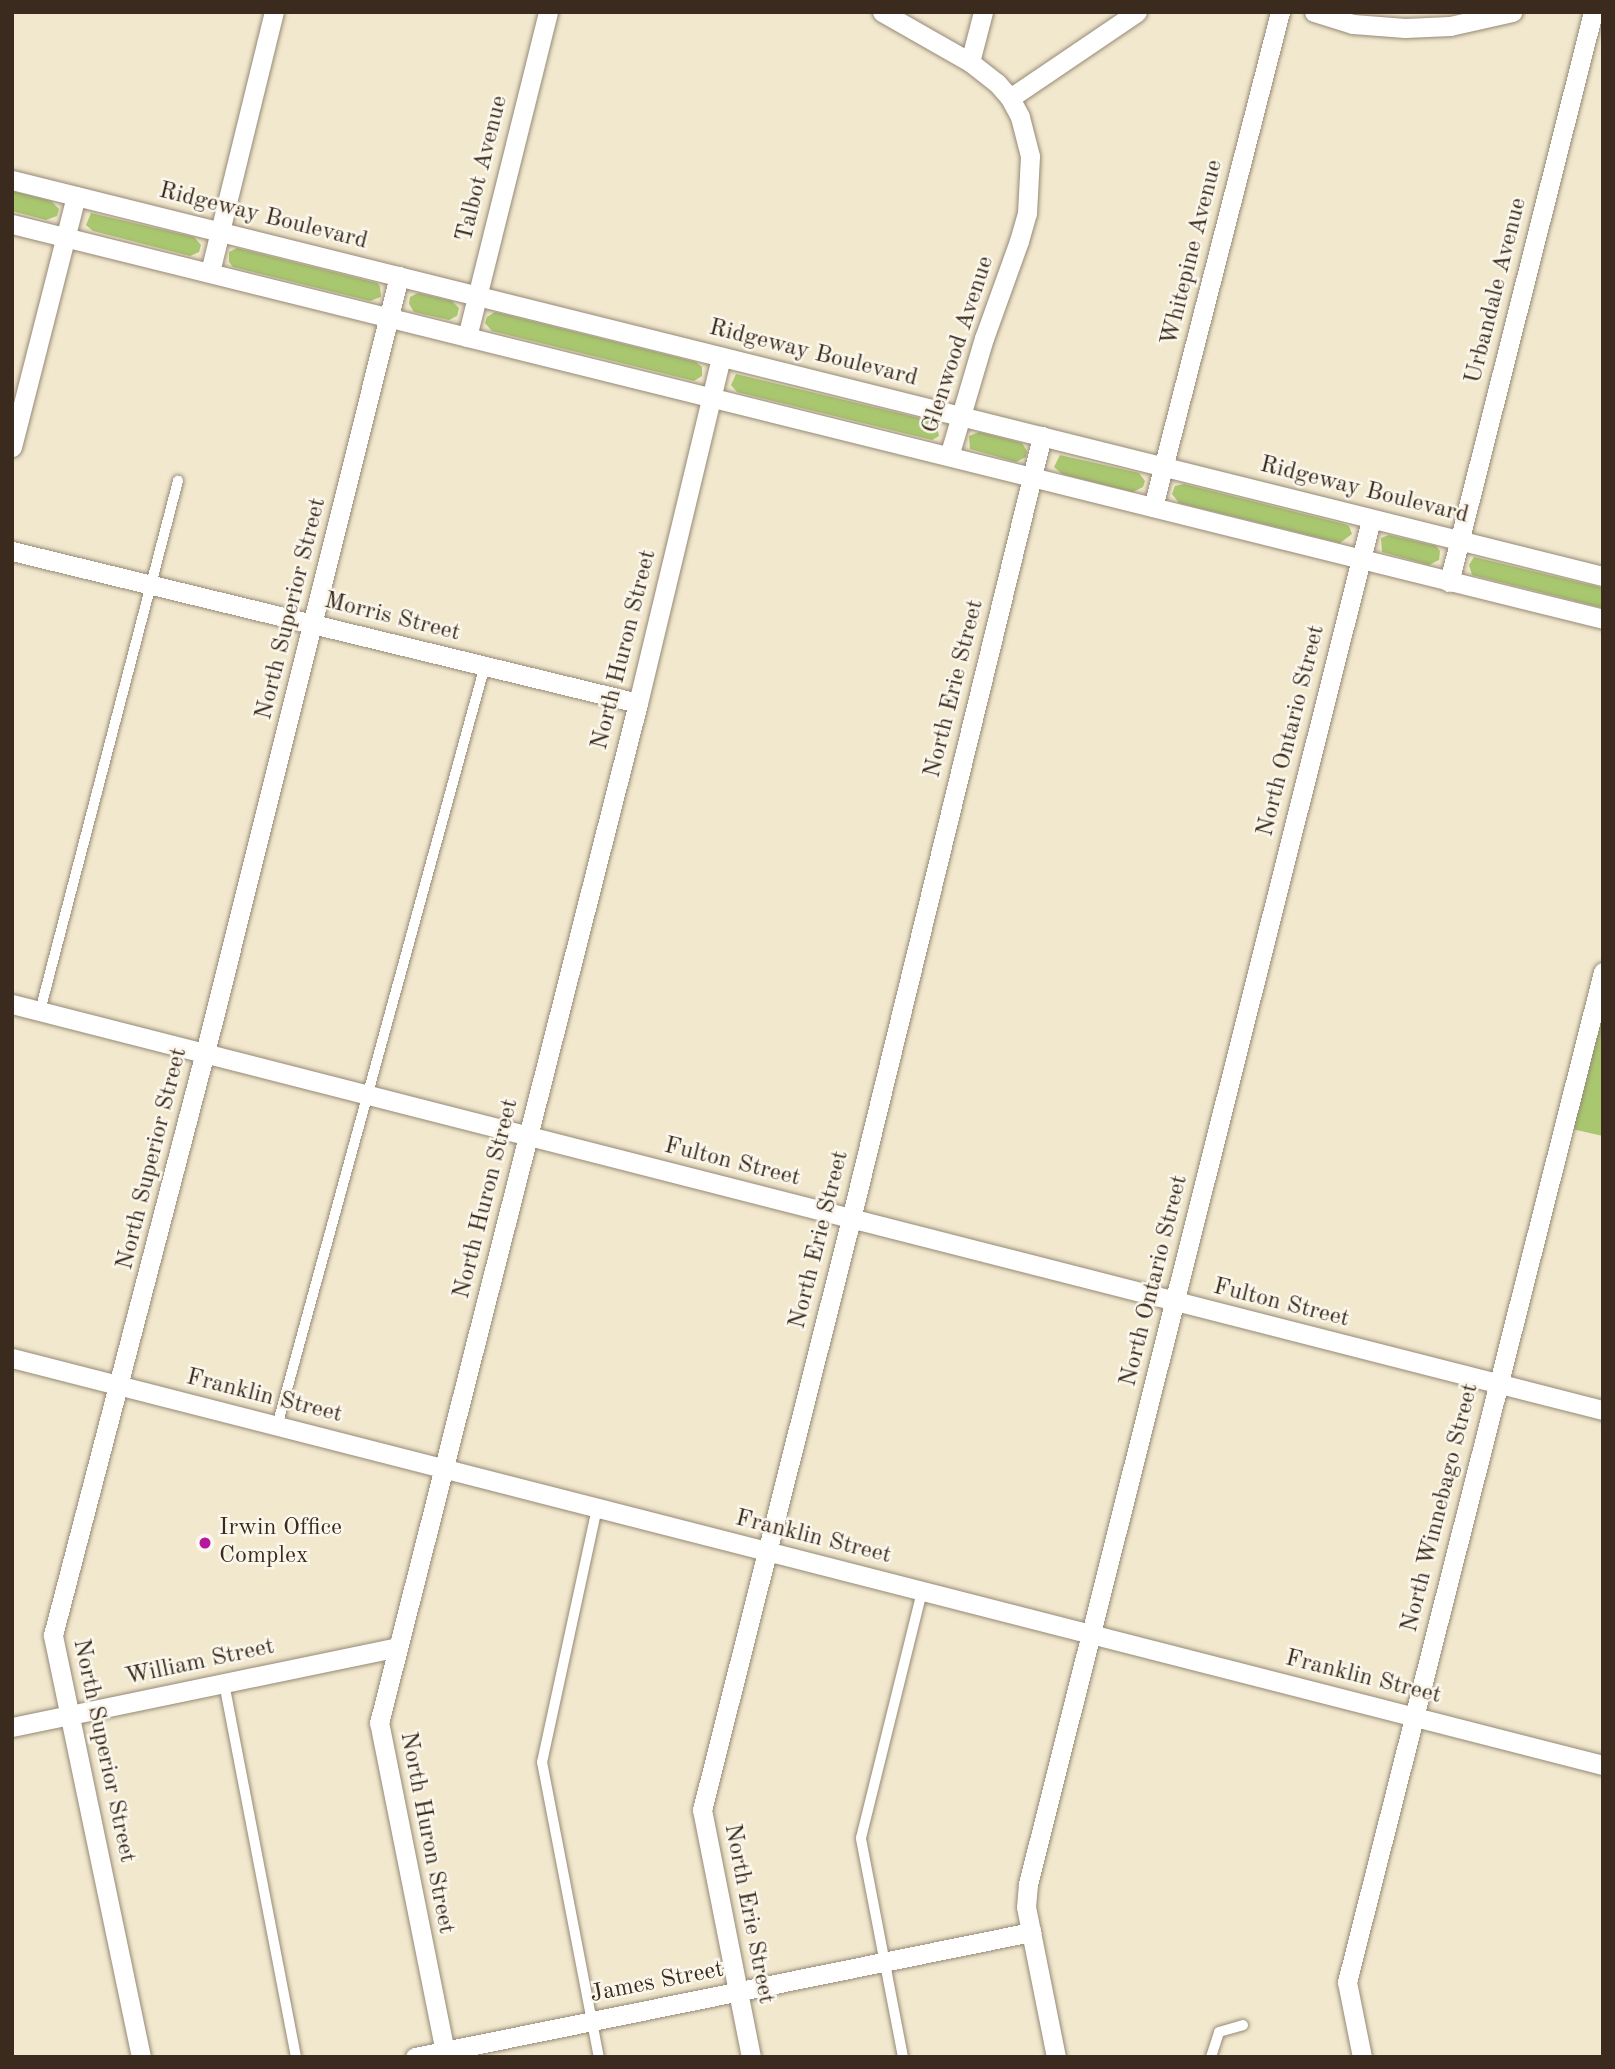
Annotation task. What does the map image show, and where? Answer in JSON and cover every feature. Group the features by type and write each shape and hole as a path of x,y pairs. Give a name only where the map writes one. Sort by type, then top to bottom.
{"street":[{"path":"210,272 274,12"},
{"name":"Talbot Avenue","path":"467,337 548,12"},
{"name":"Glenwood Avenue","path":"882,12 970,62 1010,98 1027,135 1030,156 1027,213 948,456"},
{"path":"970,62 983,12"},
{"path":"1010,98 1137,12"},
{"name":"Whitepine Avenue","path":"1153,507 1280,12"},
{"path":"1314,12 1353,24 1405,28 1450,26 1512,12"},
{"name":"Urbandale Avenue","path":"1449,582 1592,12"},
{"name":"Ridgeway Boulevard","path":"12,180 1603,576"},
{"path":"12,447 76,196"},
{"path":"12,224 1603,620"},
{"name":"North Superior Street","path":"141,2057 53,1634 205,1053 399,276"},
{"name":"North Huron Street","path":"446,2054 379,1723 638,703 721,356"},
{"name":"North Erie Street","path":"751,2057 702,1810 852,1219 1042,436"},
{"name":"North Ontario Street","path":"1056,2057 1026,1907 1028,1884 1371,519"},
{"name":"Morris Street","path":"12,551 638,703"},
{"name":"North Winnebago Street","path":"1362,2057 1347,1982 1603,972"},
{"name":"Fulton Street","path":"12,1004 1603,1410"},
{"name":"Franklin Street","path":"12,1358 1603,1765"},
{"name":"William Street","path":"12,1727 398,1647"},
{"name":"James Street","path":"415,2057 446,2054 591,2021 1031,1932"}],"lane":[{"path":"40,1011 178,481"},
{"path":"277,1426 365,1094 485,665"},
{"path":"597,1508 542,1762 599,2057"},
{"path":"903,2057 861,1838 922,1591"},
{"path":"224,1683 296,2057"},
{"path":"1211,2057 1219,2032 1243,2025"}],"green space":[{"path":"12,191 51,201 59,209 57,216 46,220 12,211"},
{"path":"91,213 194,237 201,245 199,252 190,256 93,231 86,225"},
{"path":"237,248 377,283 381,297 370,301 233,267 229,262 229,252"},
{"path":"418,293 452,301 459,308 457,316 449,320 414,312 409,304 410,297"},
{"path":"495,312 696,362 702,367 702,376 694,381 492,331 485,323 487,317"},
{"path":"736,374 936,422 939,436 932,440 737,392 731,385"},
{"path":"979,432 1022,443 1027,451 1026,457 1016,462 970,449 969,436"},
{"path":"1060,455 1139,473 1145,481 1143,487 1133,492 1062,474 1054,467"},
{"path":"1184,484 1344,524 1349,526 1352,534 1340,543 1179,503 1172,494 1175,486"},
{"path":"1389,535 1436,546 1440,551 1439,560 1429,565 1382,552 1381,538"},
{"path":"1474,557 1603,588 1603,608 1472,575 1469,565"},
{"path":"1603,972 1603,1136 1563,1127"}],"place":[{"name":"Irwin Office Complex","path":"205,1543"}]}
